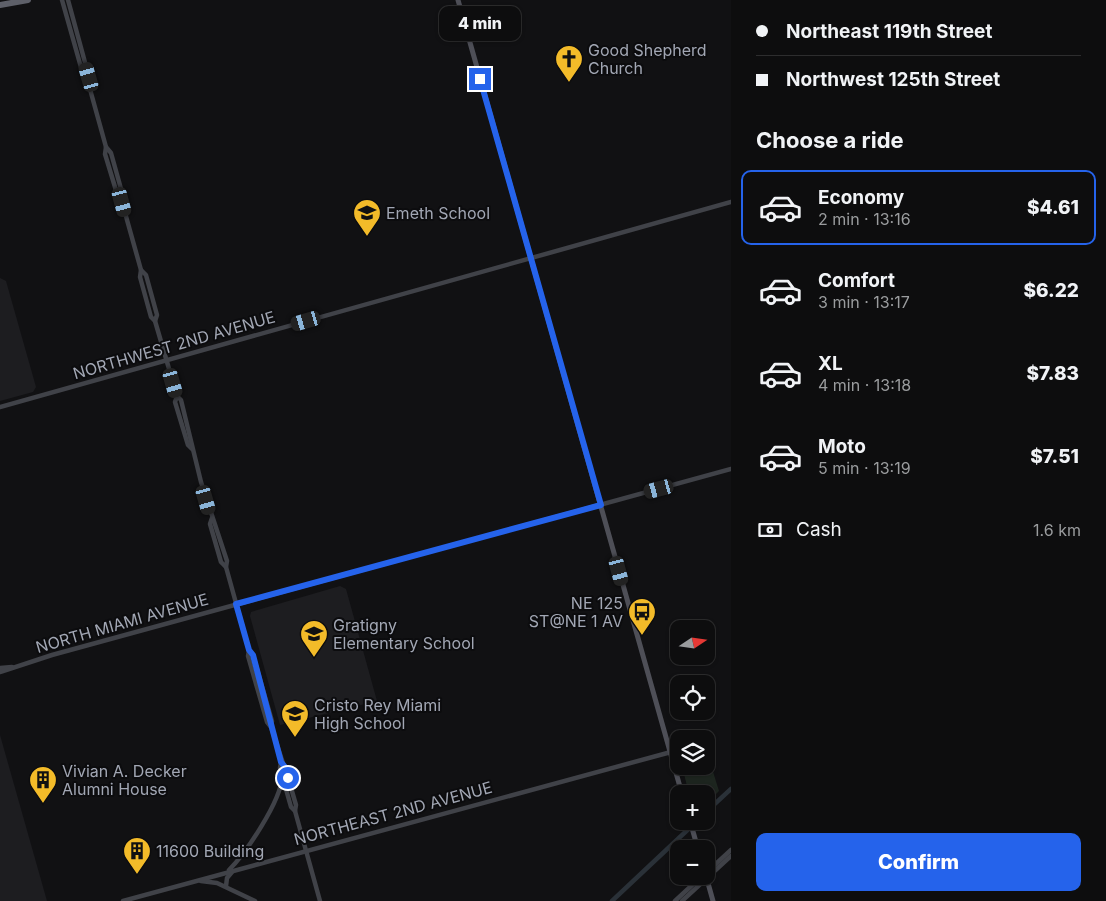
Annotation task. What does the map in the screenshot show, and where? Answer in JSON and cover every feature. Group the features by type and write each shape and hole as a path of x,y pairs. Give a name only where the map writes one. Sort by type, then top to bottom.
{"highway":[{"path":"0,5 29,0"}],"main road":[{"path":"458,0 670,748"},
{"path":"708,885 713,901"}],"street":[{"path":"62,0 84,78 88,82"},
{"path":"68,0 106,147 105,154 118,197 122,202 141,270 146,275 166,360 177,396 181,400 193,443 192,449 212,518 210,524 221,562 226,568 249,650 253,655 272,721 271,727 281,762 285,767 296,805 295,811 320,901"},
{"name":"NORTHWEST 2ND AVENUE","path":"0,407 731,202"},
{"name":"NORTH MIAMI AVENUE","path":"0,672 236,604 731,469"},
{"name":"NORTH MIAMI AVENUE","path":"0,668 12,667"},
{"name":"NORTHEAST 2ND AVENUE","path":"123,901 670,752"},
{"path":"281,762 280,768 290,807 295,811"},
{"path":"227,872 242,857 276,798 282,777"},
{"path":"715,866 731,850"},
{"path":"715,868 731,856"},
{"path":"226,886 227,878 235,870"},
{"path":"200,881 226,886 256,901"},
{"path":"675,901 694,885"},
{"path":"682,901 697,885"}],"shaded area":[{"path":"0,278 6,281 36,387 33,392 0,401"},
{"name":"Gratigny Elementary School","path":"340,586 346,589 377,701 280,725 250,616 251,612"},
{"path":"0,735 47,901 0,901"},
{"path":"684,775 714,775 719,791 715,795 715,785 687,785"}],"waterway":[{"path":"715,804 731,789"},
{"path":"612,901 687,830"}],"place":[{"name":"Good Shepherd Church","path":"569,83"},
{"name":"Emeth School","path":"367,237"},
{"name":"NE 125 ST@NE 1 AV","path":"642,636"},
{"name":"Gratigny Elementary School","path":"314,658"},
{"name":"Cristo Rey Miami High School","path":"295,738"},
{"name":"Vivian A. Decker Alumni House","path":"43,804"},
{"name":"11600 Building","path":"137,875"}],"route":[{"path":"288,778 285,767 281,762 271,727 272,721 236,604 601,505 480,79"}]}
